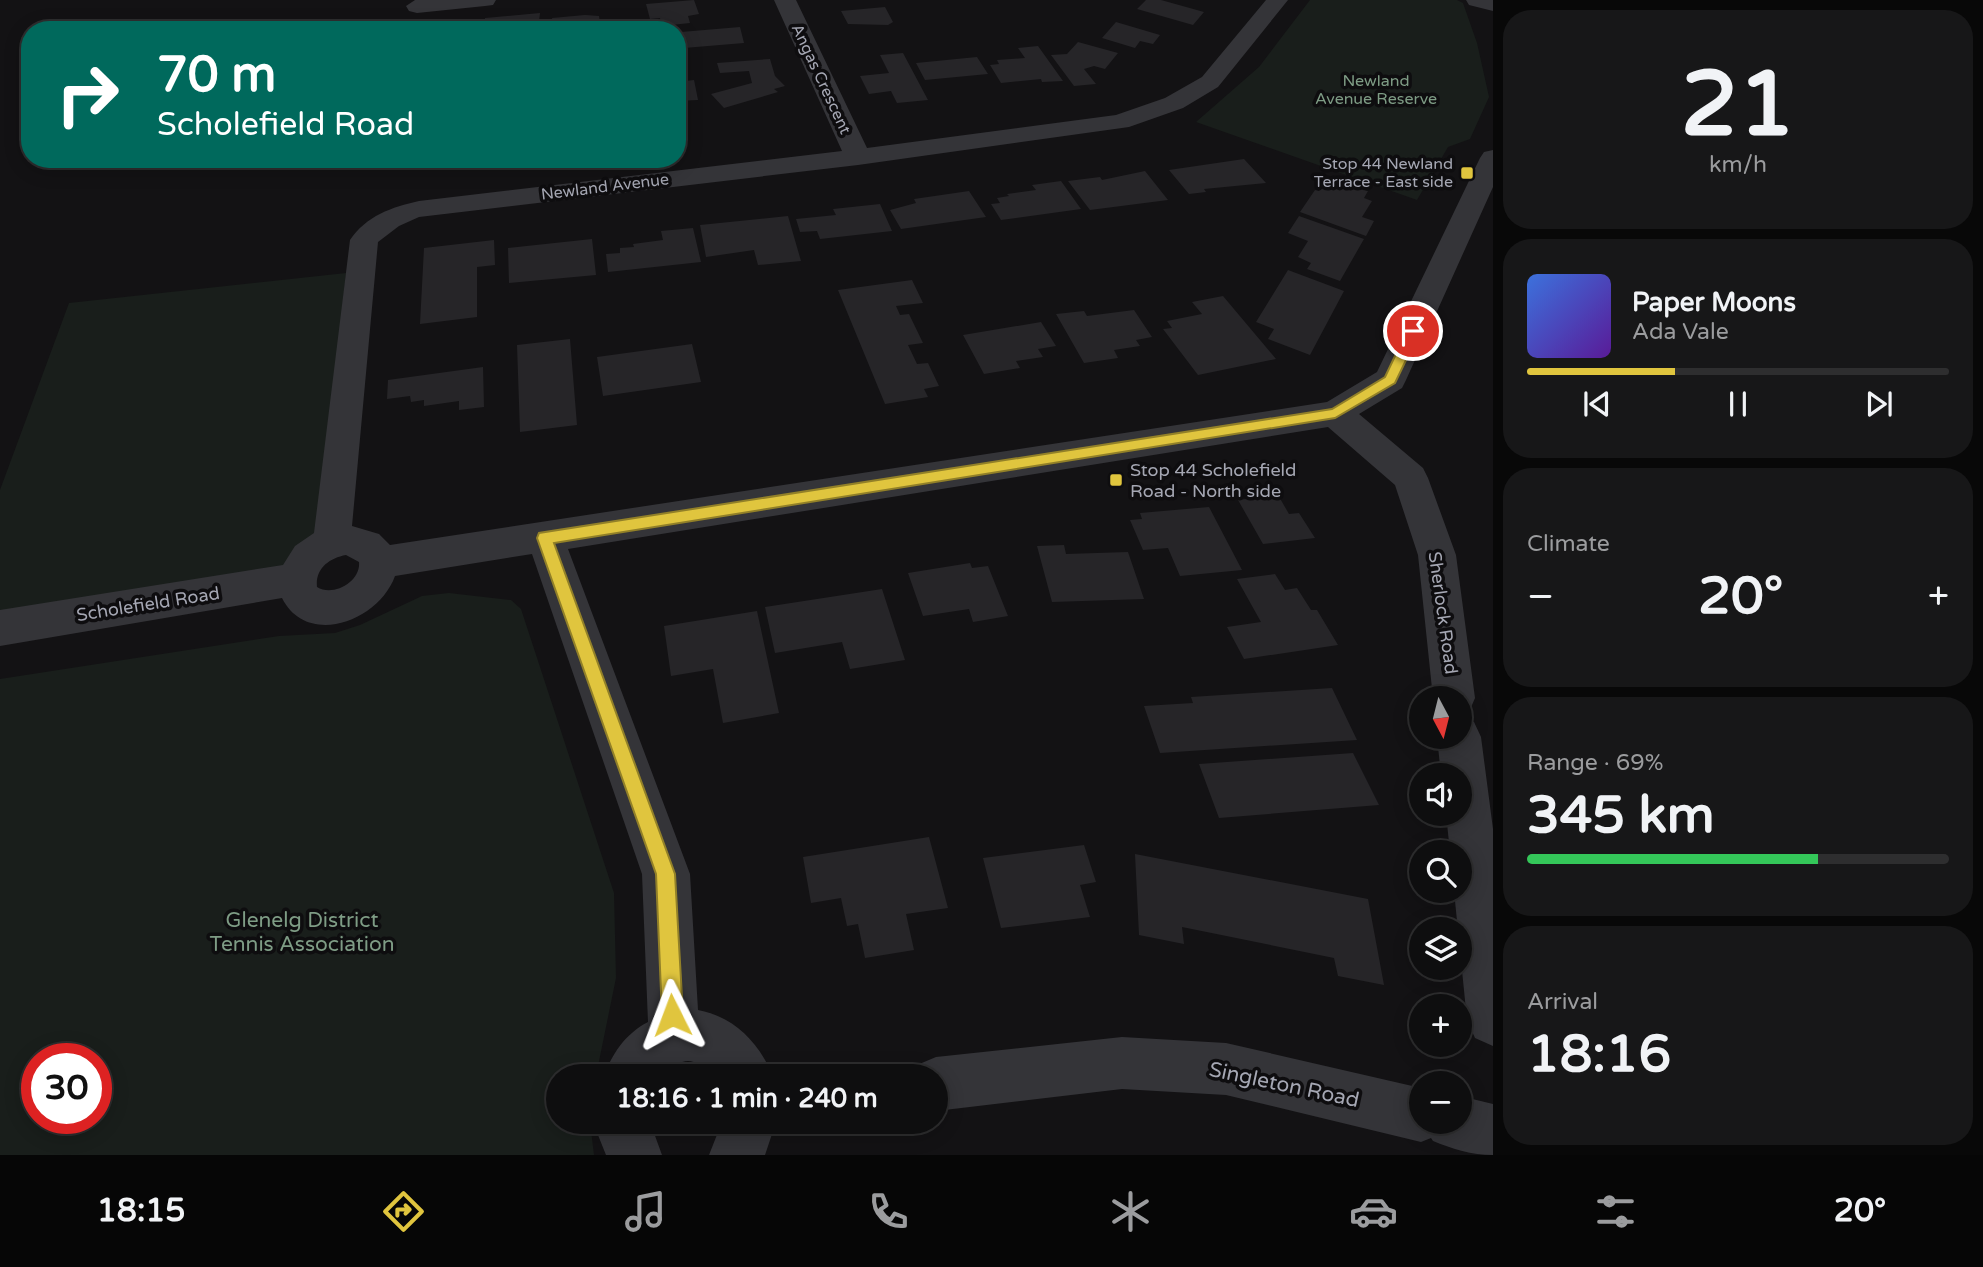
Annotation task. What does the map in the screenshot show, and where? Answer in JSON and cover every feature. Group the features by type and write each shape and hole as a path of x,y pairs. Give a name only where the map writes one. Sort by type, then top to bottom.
{"street":[{"path":"417,6 485,0"},
{"name":"Angas Crescent","path":"785,0 858,157"},
{"name":"Newland Avenue","path":"332,542 364,240 380,224 395,215 419,209 858,157 1120,122 1174,103 1210,82 1277,0"},
{"path":"379,563 1335,413 1390,380 1493,158"},
{"name":"Sherlock Road","path":"1335,413 1410,478 1437,555 1453,686"},
{"path":"545,538 666,874 674,1036"},
{"path":"359,541 378,554 378,574 372,586 347,604 333,608 319,607 307,603 299,595 296,579 299,568 307,557 332,542 359,541"},
{"name":"Scholefield Road","path":"0,628 296,579"},
{"path":"1460,749 1493,1020"},
{"path":"637,1064 642,1056 674,1036 695,1034 716,1041 733,1055 739,1064"},
{"name":"Singleton Road","path":"948,1083 1122,1063 1226,1069 1409,1112"},
{"path":"1472,1126 1493,1131"},
{"path":"625,1134 634,1155"},
{"path":"737,1155 745,1134"}],"green space":[{"name":"Newland Avenue Reserve","path":"1310,0 1457,0 1463,3 1477,43 1489,97 1470,139 1448,147 1417,200 1196,122 1259,67"},
{"path":"346,273 318,540 288,571 0,615 0,490 69,303"},
{"name":"Glenelg District Tennis Association","path":"449,593 511,600 521,609 614,893 616,978 598,1064 546,1064 546,1134 591,1134 594,1155 0,1155 0,679 279,636 335,633 360,625 422,596"}],"building":[{"path":"694,0 699,14 688,16 690,23 686,23 686,21 650,19 646,4"},
{"path":"1146,0 1161,0 1204,12 1193,25 1137,9"},
{"path":"885,7 893,22 888,25 848,24 841,11"},
{"path":"540,13 539,21 485,21 485,18"},
{"path":"585,15 599,16 600,21 552,21 552,18"},
{"path":"1116,22 1160,35 1153,44 1140,41 1135,48 1102,38"},
{"path":"740,27 744,43 686,48 686,32"},
{"path":"1078,42 1118,53 1105,69 1094,66 1084,69 1096,84 1074,86 1051,55 1067,54"},
{"path":"1038,46 1063,81 1042,82 1041,79 1001,83 990,65 999,64 997,60 1025,58 1018,48"},
{"path":"903,53 928,100 897,103 891,91 869,94 860,76 889,73 880,55"},
{"path":"977,57 988,74 925,80 916,63"},
{"path":"770,59 775,76 785,86 774,89 778,92 724,108 711,94 752,83 749,71 720,73 717,63"},
{"path":"694,80 698,100 686,101 686,81"},
{"path":"1244,159 1266,183 1204,189 1206,192 1189,194 1169,170"},
{"path":"1145,171 1168,200 1090,210 1068,181 1100,177 1102,180"},
{"path":"1328,178 1368,191 1364,198 1372,201 1362,217 1374,221 1366,236 1300,212 1315,190 1319,191"},
{"path":"1061,181 1081,209 1001,220 991,204 1000,203 997,198 1009,196 1007,194 1036,190 1032,185"},
{"path":"969,191 986,217 901,229 890,210 916,203 914,199"},
{"path":"880,204 892,231 820,239 817,231 800,232 796,219 836,215 833,209"},
{"path":"788,216 801,261 758,265 754,250 706,257 700,225"},
{"path":"1299,216 1364,239 1340,281 1307,269 1311,263 1298,257 1308,241 1288,233"},
{"path":"693,228 701,262 608,272 606,254 620,253 620,248 634,247 633,244 663,240 661,231"},
{"path":"592,239 596,275 509,283 508,248"},
{"path":"494,240 495,265 477,267 477,317 420,324 424,248"},
{"path":"1288,270 1344,291 1310,355 1268,339 1274,329 1256,322"},
{"path":"912,280 923,303 896,306 900,315 909,314 923,343 908,345 917,364 928,363 939,386 924,389 928,397 885,404 838,290"},
{"path":"1223,296 1276,359 1198,375 1163,329 1172,328 1167,321 1202,314 1192,302"},
{"path":"1134,310 1152,337 1136,340 1140,346 1114,350 1118,358 1084,363 1056,314 1084,311 1087,316"},
{"path":"1041,322 1056,346 1038,349 1043,357 1016,361 1020,368 984,374 963,335"},
{"path":"570,339 577,425 520,432 517,345"},
{"path":"692,344 701,382 603,396 597,357"},
{"path":"483,367 484,407 459,410 459,401 424,406 424,400 411,402 410,396 387,399 388,380"},
{"path":"1278,495 1289,514 1299,513 1315,538 1263,544 1238,500"},
{"path":"1209,507 1242,570 1180,576 1168,548 1143,550 1130,520 1142,519 1140,513"},
{"path":"1064,545 1066,554 1128,552 1144,599 1052,602 1037,546"},
{"path":"970,563 972,568 988,566 1008,616 973,622 969,609 923,616 908,573"},
{"path":"1275,574 1285,590 1297,588 1311,610 1317,610 1338,645 1244,659 1227,627 1261,622 1237,579"},
{"path":"882,589 905,660 850,669 842,642 775,653 765,607"},
{"path":"757,611 779,713 723,723 713,669 671,676 664,626"},
{"path":"1332,688 1357,740 1160,753 1144,706 1193,703 1191,697"},
{"path":"1353,753 1379,805 1219,818 1199,764"},
{"path":"929,837 948,908 906,914 914,950 865,958 858,924 847,926 841,898 811,903 803,857"},
{"path":"1084,845 1096,882 1080,885 1090,917 1001,928 983,858"},
{"path":"1135,854 1368,899 1384,985 1338,976 1334,958 1182,927 1184,944 1139,935"}],"place":[{"name":"Stop 44 Newland Terrace - East side","path":"1467,173"},
{"name":"Stop 44 Scholefield Road - North side","path":"1116,480"}],"route":[{"path":"672,1015 666,874 545,538 1335,413 1390,380 1413,331"}]}
